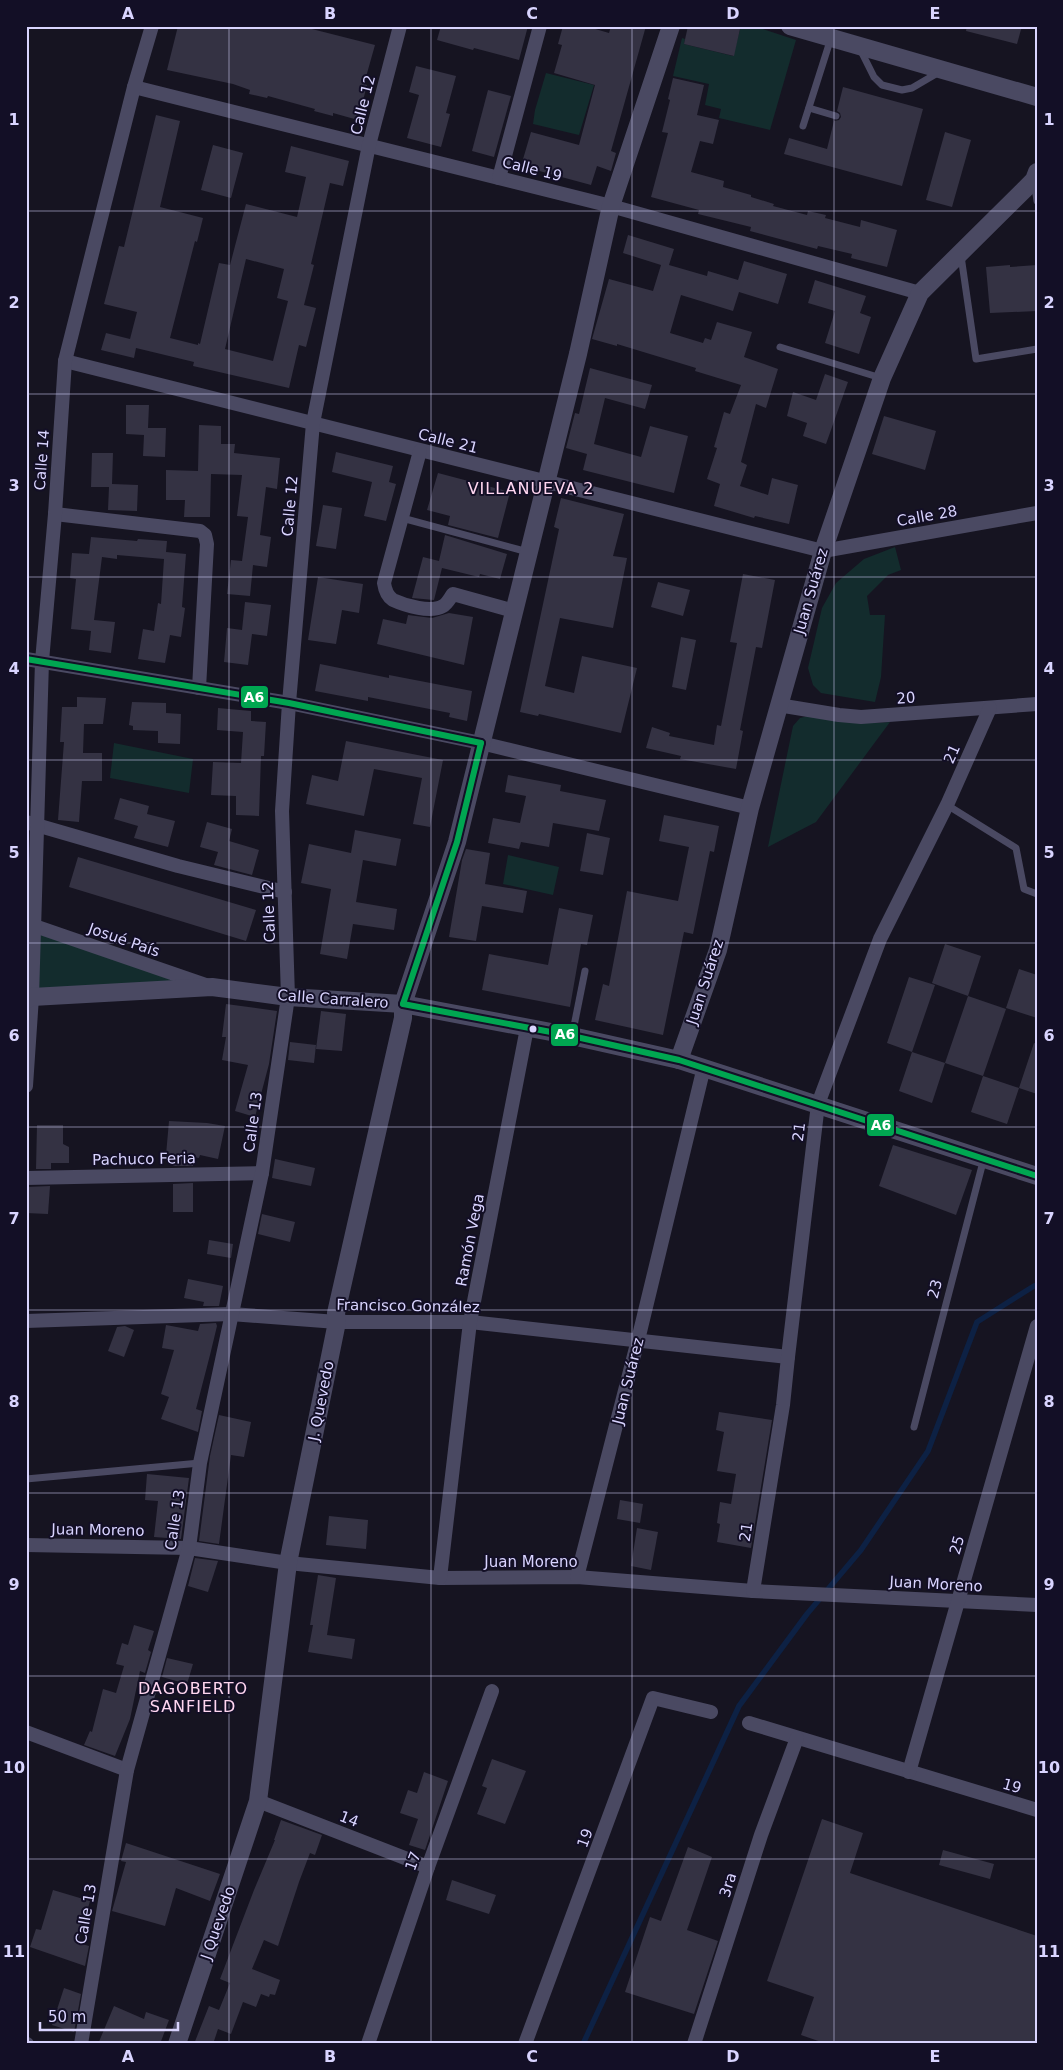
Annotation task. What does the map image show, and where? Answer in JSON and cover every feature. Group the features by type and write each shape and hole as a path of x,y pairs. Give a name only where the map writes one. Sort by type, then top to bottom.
{"street":[{"name":"Calle 14","path":"26,1086 32,824 42,661 55,514 65,361 134,87 152,26"},
{"name":"Calle 12","path":"288,997 282,811 289,703 313,424 369,145 400,26"},
{"path":"499,178 540,26"},
{"name":"J. Quevedo","path":"258,1802 288,1564 337,1322 336,1313 403,1018 403,1004 457,842 578,354 611,206 671,26"},
{"path":"790,26 1037,97"},
{"name":"Calle 19","path":"134,87 611,206 920,293"},
{"name":"Juan Suárez","path":"679,1060 718,950 750,808 823,551 882,378 920,293 1035,176"},
{"name":"Calle 21","path":"65,361 823,551"},
{"path":"420,451 384,583 386,592 393,600 425,610 445,605 453,594 514,611"},
{"path":"55,514 200,531 205,536 207,544 199,688"},
{"name":"Calle 28","path":"823,551 1037,514"},
{"path":"26,659 289,703 481,743 750,808"},
{"name":"20","path":"778,705 861,717 1037,704"},
{"name":"21","path":"753,1591 784,1406 788,1357 818,1104 880,939 947,806 990,708"},
{"path":"32,824 178,866 285,892"},
{"name":"Josué País","path":"30,924 212,987"},
{"name":"Calle Carralero","path":"29,999 212,987 288,997 403,1004 572,1036 704,1066 1037,1176"},
{"name":"Calle 13","path":"81,2044 127,1770 189,1548 200,1463 262,1173 288,997"},
{"name":"Ramón Vega","path":"440,1578 470,1322 527,1028"},
{"name":"Juan Suárez","path":"578,1577 638,1340 704,1066"},
{"name":"Pachuco Feria","path":"26,1178 262,1173"},
{"name":"Francisco González","path":"26,1321 232,1314 337,1322 470,1322 788,1357"},
{"name":"25","path":"909,1772 1037,1326"},
{"name":"Juan Moreno","path":"26,1545 189,1548 288,1564 440,1578 578,1577 753,1591 1037,1605"},
{"name":"17","path":"368,2044 428,1867 492,1691"},
{"name":"19","path":"525,2044 653,1698 710,1712"},
{"name":"19","path":"749,1723 1037,1810"},
{"path":"26,1732 127,1770"},
{"name":"3ra","path":"694,2044 761,1835 797,1738"},
{"name":"14","path":"258,1802 428,1867"},
{"name":"J Quevedo","path":"176,2044 258,1802"}],"lane":[{"path":"803,126 832,38"},
{"path":"859,46 874,76 882,85 902,90 912,88 943,70"},
{"path":"809,108 836,116"},
{"path":"1035,176 1037,201"},
{"path":"961,253 976,359 1037,349"},
{"path":"780,347 882,378"},
{"path":"402,518 528,552"},
{"path":"947,806 1016,848 1024,890 1037,894"},
{"path":"572,1036 585,971"},
{"name":"23","path":"914,1427 984,1158"},
{"path":"26,1479 200,1463"}],"green space":[{"path":"741,26 754,26 796,40 770,130 719,118 721,109 705,105 709,84 673,76 682,38 685,39 684,44 733,56"},
{"path":"546,73 594,85 579,135 533,124 535,110"},
{"path":"895,547 901,570 888,575 867,596 870,615 885,615 881,677 875,702 821,693 813,685 808,668 822,608 836,583 864,559"},
{"path":"808,716 874,723 890,722 816,822 768,847 793,726 800,718"},
{"path":"114,743 193,759 189,793 110,778"},
{"path":"508,855 559,867 553,895 503,884"},
{"path":"33,926 212,987 32,997"}],"building":[{"path":"178,26 300,26 375,45 364,84 367,85 358,120 333,113 333,116 314,111 315,109 268,96 267,98 249,94 250,90 233,84 167,70"},
{"path":"441,26 528,26 519,60 437,40"},
{"path":"563,26 585,26 609,33 611,26 646,26 611,151 616,153 611,171 597,166 591,185 521,166 531,132 579,145 595,85 554,73 562,45 558,44"},
{"path":"688,26 727,26 740,29 734,56 684,44"},
{"path":"967,26 1022,26 1017,44 966,31"},
{"path":"416,66 456,76 446,113 450,114 441,147 407,138 419,95 409,92"},
{"path":"673,78 704,85 697,115 719,120 713,144 700,141 691,172 724,181 723,187 751,195 751,197 774,204 773,206 807,215 808,211 826,215 825,218 860,227 861,220 897,230 887,267 851,258 852,254 818,246 817,249 750,231 751,227 698,214 699,210 651,197 668,133 662,132"},
{"path":"843,87 923,109 902,186 784,154 789,138 827,149 834,121 839,120 841,117 837,111"},
{"path":"488,90 511,96 494,157 472,151"},
{"path":"156,115 180,121 160,207 203,218 197,242 195,241 170,338 198,345 198,343 200,344 219,263 230,265 246,204 297,217 306,177 285,172 291,146 349,161 343,186 330,183 311,264 314,265 304,305 316,308 306,347 299,345 289,388 193,366 194,362 136,348 134,358 101,350 106,333 130,339 137,312 104,304 119,246 124,247","holes":["246,259 284,269 277,298 288,301 273,361 225,349"]},
{"path":"945,132 971,140 952,207 926,200"},
{"path":"213,145 243,153 231,198 201,190"},
{"path":"628,235 674,249 669,265 707,276 708,271 738,280 744,261 787,274 778,304 739,292 733,311 681,295 670,333 703,343 705,338 711,340 717,322 752,332 744,357 778,369 766,408 756,404 741,462 747,465 740,486 768,495 772,478 798,485 789,524 755,516 754,518 714,506 720,484 707,479 717,448 714,447 724,412 730,414 741,385 695,371 696,368 617,344 617,346 592,339 609,279 653,291 661,265 623,253"},
{"path":"1010,265 1010,267 1037,265 1037,311 990,313 986,267"},
{"path":"815,280 866,296 860,313 871,317 859,354 825,343 835,311 808,303"},
{"path":"590,368 652,385 645,409 605,398 594,444 641,457 650,426 688,436 674,493 583,470 587,454 566,448 575,413 579,414"},
{"path":"825,374 848,382 826,444 803,436 807,423 787,416 793,392 816,400"},
{"path":"126,405 149,405 148,428 166,428 165,457 143,456 144,435 126,434"},
{"path":"884,416 936,431 925,470 872,454"},
{"path":"199,425 221,426 221,444 235,444 234,453 280,458 277,489 266,487 260,535 271,537 267,567 253,565 250,596 227,594 231,560 242,561 248,517 237,516 242,475 211,474 210,517 184,517 185,500 166,500 166,470 198,471"},
{"path":"336,452 393,466 389,482 396,484 386,521 364,516 372,482 332,472"},
{"path":"92,453 113,453 112,484 138,485 137,511 108,510 109,487 91,487"},
{"path":"438,473 510,492 498,538 448,525 450,516 427,510"},
{"path":"561,498 624,514 613,556 627,558 613,628 560,618 545,686 574,693 582,656 637,668 621,733 539,714 538,716 520,712 559,529 554,527"},
{"path":"323,505 342,508 336,549 316,546"},
{"path":"445,535 507,554 500,579 480,574 479,577 442,568 434,600 412,598 423,557 439,561"},
{"path":"91,537 137,541 138,539 167,541 166,552 186,554 182,607 185,608 181,637 170,635 165,663 138,659 143,629 154,631 158,603 161,604 164,559 117,555 117,559 102,557 94,620 115,622 111,653 89,650 91,631 71,629 76,579 70,578 72,553 89,554"},
{"path":"743,574 775,580 762,648 756,647 740,730 743,731 736,769 680,759 681,756 646,748 652,727 670,733 669,736 714,745 717,725 721,726 737,643 730,642"},
{"path":"318,577 363,584 359,613 342,610 336,644 308,640"},
{"path":"658,582 690,590 683,616 651,607"},
{"path":"245,602 271,605 267,636 252,634 248,665 224,662 227,628 242,630"},
{"path":"449,613 473,617 464,665 377,644 383,619 406,624 408,615 432,618"},
{"path":"681,637 696,640 686,690 672,687"},
{"path":"320,664 389,678 389,675 472,691 467,721 449,717 450,713 368,697 368,701 315,691"},
{"path":"77,697 106,698 103,724 84,724 83,753 102,753 102,781 82,781 79,822 58,820 64,742 60,742 62,707 77,707"},
{"path":"132,702 166,703 166,713 181,714 180,744 158,743 158,731 133,730 133,726 129,725"},
{"path":"218,708 251,711 251,721 266,722 264,756 261,756 259,816 236,815 236,796 211,795 213,762 241,763 243,732 217,730"},
{"path":"346,741 443,760 430,827 413,824 422,778 374,769 364,816 306,804 312,775 338,781"},
{"path":"508,775 561,785 560,791 606,800 599,831 553,823 549,847 521,842 519,849 488,843 493,818 520,823 526,796 505,792"},
{"path":"120,798 149,806 147,814 175,821 168,847 134,838 138,826 114,819"},
{"path":"664,815 719,826 714,852 710,851 693,934 684,932 663,1035 595,1020 603,984 609,986 627,891 678,901 689,847 659,841"},
{"path":"207,822 232,829 229,841 259,850 252,875 214,865 218,852 200,847"},
{"path":"355,830 401,839 396,866 363,860 356,902 397,909 394,930 353,924 347,959 320,954 331,889 301,883 309,844 351,853"},
{"path":"587,833 610,838 603,875 580,871"},
{"path":"466,849 490,853 485,884 527,891 523,913 482,906 476,941 449,937 462,860"},
{"path":"78,857 256,910 246,941 69,887"},
{"path":"559,908 593,915 587,945 581,944 570,1007 482,990 489,954 548,965"},
{"path":"945,944 981,956 968,996 932,983"},
{"path":"1019,969 1037,975 1037,1018 1006,1008"},
{"path":"909,977 935,985 912,1052 887,1043"},
{"path":"968,996 1006,1009 983,1076 945,1063"},
{"path":"226,1004 277,1011 269,1064 255,1117 235,1111 248,1065 222,1060 226,1037 222,1037"},
{"path":"321,1011 346,1014 342,1051 316,1049"},
{"path":"290,1042 316,1045 314,1063 288,1060"},
{"path":"1034,1043 1037,1044 1037,1094 1019,1088"},
{"path":"912,1052 945,1063 932,1103 899,1091"},
{"path":"983,1076 1019,1088 1007,1124 971,1112"},
{"path":"169,1121 225,1126 218,1159 200,1155 199,1158 193,1157 193,1166 173,1166 173,1156 166,1155"},
{"path":"37,1125 63,1125 63,1144 69,1147 69,1163 51,1163 51,1169 36,1169"},
{"path":"893,1145 972,1170 956,1215 879,1186"},
{"path":"275,1159 315,1168 311,1186 272,1178"},
{"path":"193,1183 193,1212 173,1212 173,1184"},
{"path":"50,1186 48,1214 26,1213 26,1187"},
{"path":"262,1214 295,1222 290,1242 258,1234"},
{"path":"209,1240 233,1244 231,1258 207,1254"},
{"path":"188,1279 223,1286 219,1306 203,1306 204,1302 184,1298"},
{"path":"216,1323 217,1326 196,1409 202,1411 198,1432 161,1419 169,1397 161,1394 174,1350 162,1348 166,1325 198,1331 200,1324"},
{"path":"125,1326 134,1330 124,1357 108,1351 117,1327"},
{"path":"719,1412 772,1420 751,1548 717,1542 720,1524 717,1523 720,1502 731,1504 736,1474 717,1471 724,1432 716,1430"},
{"path":"219,1415 251,1422 244,1457 231,1455 219,1544 199,1541 210,1456"},
{"path":"147,1474 189,1478 181,1539 154,1537 158,1501 145,1500"},
{"path":"620,1500 643,1504 640,1523 617,1519"},
{"path":"329,1516 368,1520 366,1549 326,1545"},
{"path":"637,1528 658,1532 651,1570 631,1566"},
{"path":"195,1558 218,1561 208,1592 188,1586"},
{"path":"318,1575 336,1578 327,1635 355,1639 352,1659 308,1652"},
{"path":"134,1625 154,1631 148,1650 151,1652 145,1673 140,1671 130,1719 115,1756 84,1745 90,1731 92,1732 103,1689 116,1693 124,1666 116,1664 122,1643 128,1645"},
{"path":"167,1658 193,1664 187,1684 162,1677"},
{"path":"492,1759 526,1771 505,1824 477,1814 487,1788 482,1786"},
{"path":"424,1772 448,1781 425,1850 409,1845 418,1819 400,1813 408,1790 417,1793"},
{"path":"822,1819 863,1833 850,1873 1037,1936 1037,2044 827,2044 801,2035 814,1997 767,1981"},
{"path":"281,1820 322,1835 315,1855 310,1853 278,1946 264,1940 252,1969 280,1980 275,1995 270,1994 269,1997 261,1994 256,2007 243,2002 231,2034 218,2029 213,2044 194,2044 209,2006 219,2010 230,1983 220,1979 275,1840"},
{"path":"126,1843 220,1874 210,1901 176,1888 165,1926 112,1911 126,1862 121,1861"},
{"path":"688,1847 712,1857 687,1930 718,1941 694,2014 625,1992 650,1917 661,1921"},
{"path":"943,1850 994,1864 990,1879 939,1865"},
{"path":"452,1880 496,1895 489,1914 446,1900"},
{"path":"53,1890 90,1901 78,1943 89,1946 85,1966 30,1947 36,1929 41,1930"},
{"path":"64,1988 81,1994 74,2032 52,2025"},
{"path":"114,2006 144,2019 146,2012 169,2020 160,2044 98,2044"}],"waterway":[{"path":"583,2044 739,1706 807,1614 861,1550 928,1451 977,1322 1034,1286"}],"transit line":[{"name":"A6","path":"26,659 289,703 481,743"},
{"name":"A6","path":"403,1004 457,842 481,743"},
{"name":"A6","path":"403,1004 572,1036 679,1060 1037,1176"}],"district":[{"name":"VILLANUEVA 2","path":"531,488"},
{"name":"DAGOBERTO SANFIELD","path":"193,1697"}]}
